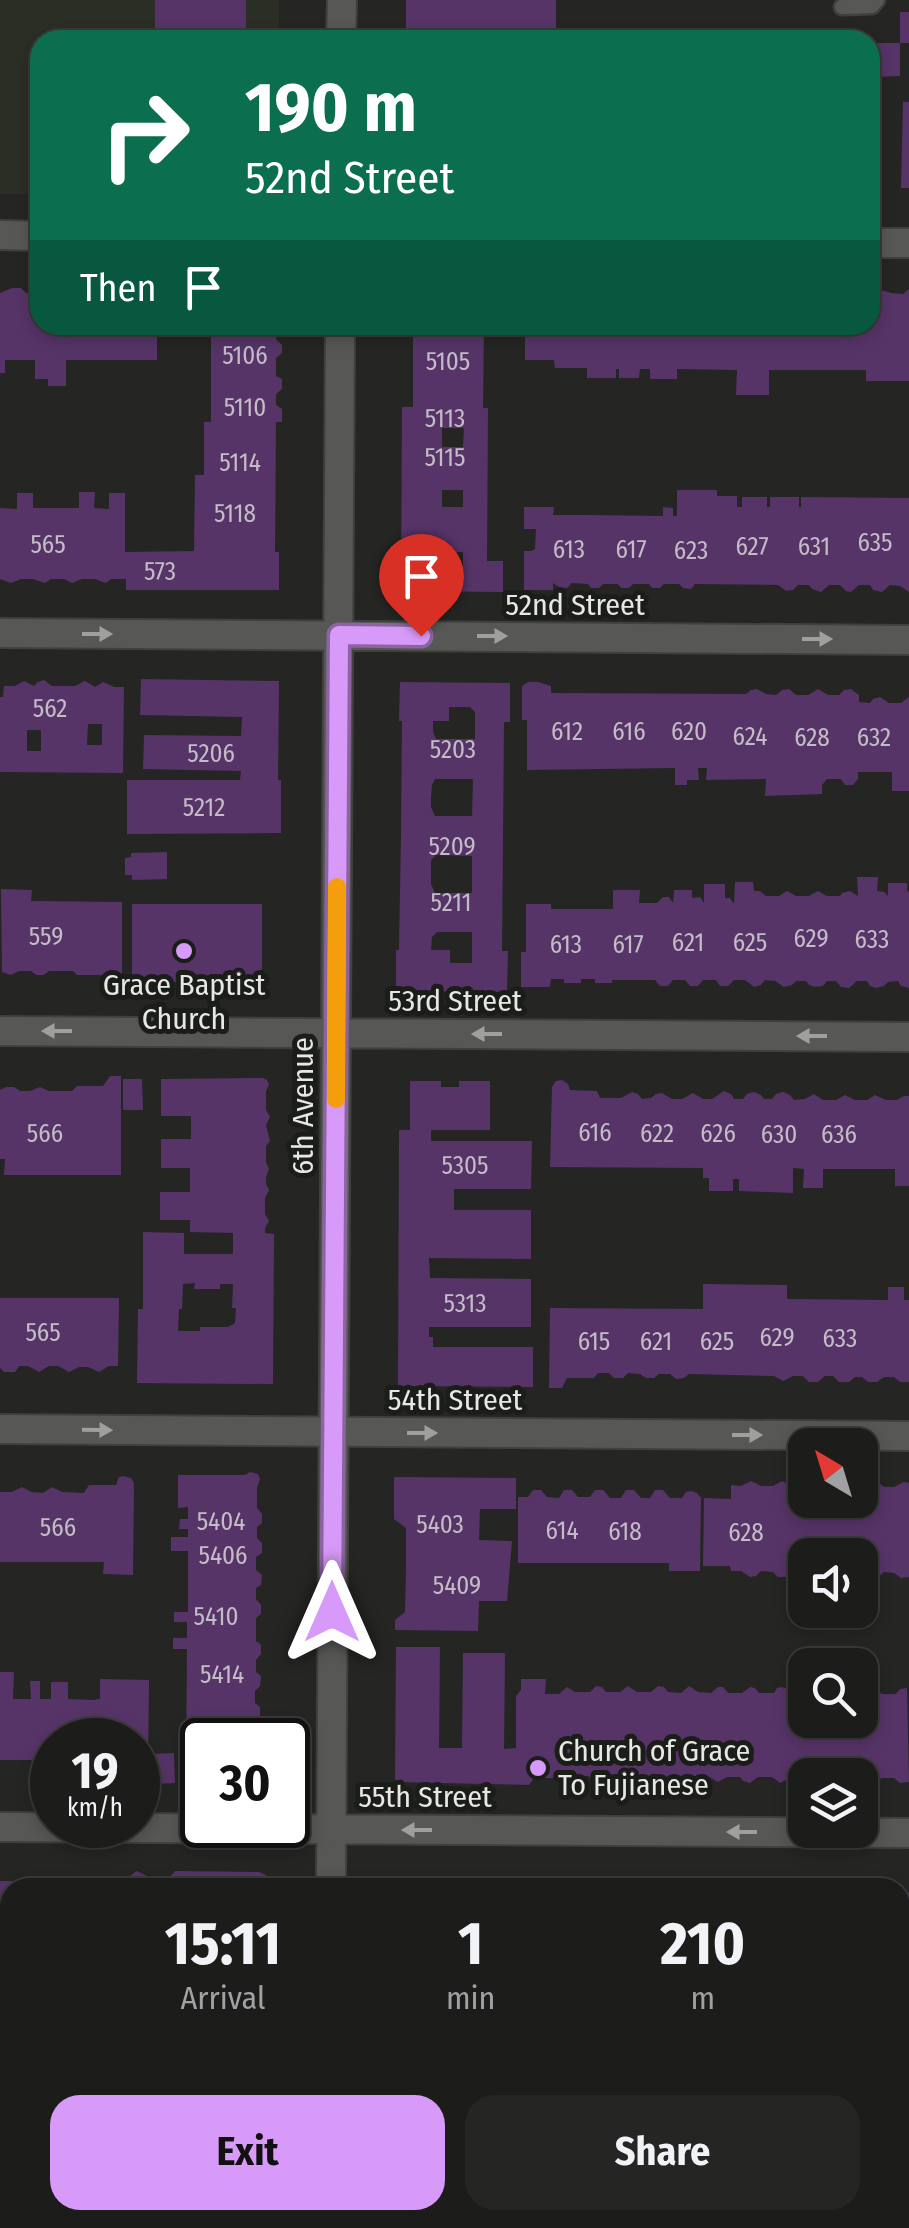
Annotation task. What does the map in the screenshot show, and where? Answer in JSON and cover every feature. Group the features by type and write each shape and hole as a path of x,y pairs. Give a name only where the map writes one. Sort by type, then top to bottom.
{"street":[{"path":"342,0 342,30"},
{"path":"0,236 30,236"},
{"path":"880,242 909,243"},
{"name":"6th Avenue","path":"330,1878 340,335"},
{"name":"52nd Street","path":"0,633 909,640"},
{"name":"53rd Street","path":"0,1031 909,1037"},
{"name":"54th Street","path":"0,1429 909,1436"},
{"name":"55th Street","path":"0,1827 909,1834"}],"lane":[{"path":"842,7 872,6 876,0"}],"shaded area":[{"path":"0,0 279,0 279,30 30,30 30,194 0,194"}],"building":[{"path":"155,0 246,0 246,30 155,30"},
{"path":"406,0 556,0 556,30 406,30"},
{"path":"900,12 909,12 909,43 900,43"},
{"path":"880,43 900,43 900,76 880,77"},
{"path":"903,102 909,102 909,188 901,188"},
{"path":"21,288 30,293 30,335 157,335 157,360 66,360 66,386 48,386 48,379 35,379 35,360 5,360 5,373 0,373 0,293"},
{"path":"909,289 909,381 866,381 866,370 769,370 769,395 736,395 737,370 677,369 677,379 650,379 650,369 640,369 639,378 619,378 616,369 616,378 587,378 587,368 555,368 554,360 525,360 525,335 880,335 880,290 903,294"},
{"path":"211,335 276,335 282,345 282,353 276,358 276,376 282,379 282,389 276,394 276,405 282,409 282,422 276,422 275,552 279,552 279,590 126,590 126,579 106,583 82,579 72,583 51,579 45,583 21,579 11,583 0,579 0,508 17,509 17,493 33,493 33,508 79,508 79,492 95,492 94,508 109,509 109,493 125,493 125,552 194,551 195,475 204,475 204,422 211,422"},
{"path":"413,335 484,335 483,408 488,408 487,561 503,561 503,592 401,591 402,407 413,407","holes":["442,428 464,428 463,447 442,447","442,490 463,490 463,507 442,507","441,552 463,552 463,568 441,569"]},
{"path":"677,490 717,490 717,496 737,496 737,507 742,507 742,497 767,497 767,507 770,497 799,497 799,507 801,497 909,498 909,592 890,585 882,592 870,585 859,585 851,592 840,585 829,585 821,592 809,585 786,591 778,585 695,584 691,589 679,584 652,588 649,584 633,584 621,588 618,584 603,584 591,588 588,584 572,583 567,588 553,583 553,590 524,590 524,551 535,549 536,529 524,529 524,507 554,507 553,515 663,516 663,507 673,508 673,516 677,516"},
{"path":"141,679 279,681 281,833 127,834 127,780 240,780 241,771 143,769 144,735 241,736 242,717 140,715"},
{"path":"24,681 34,686 38,682 75,686 85,681 95,687 103,682 124,687 123,773 0,772 0,697 4,686","holes":["88,724 102,724 102,745 87,745","27,730 41,730 41,751 27,751"]},
{"path":"400,682 510,683 510,722 504,722 502,951 508,951 507,992 396,991 401,835","holes":["449,707 470,707 475,712 475,739 436,739 433,721 449,721","435,779 473,779 472,816 435,816 431,807","436,855 472,856 472,893 435,893 431,860","437,932 472,932 472,963 450,963 450,950 431,950 432,937"]},
{"path":"528,682 551,686 551,693 746,694 757,689 776,695 789,689 796,695 808,695 818,689 828,695 839,695 851,689 859,695 859,702 870,703 880,697 889,703 901,703 909,697 909,791 892,791 892,772 858,772 853,785 845,785 841,779 827,779 822,794 765,796 766,779 706,780 707,768 698,768 699,780 687,780 687,785 675,785 675,768 527,770 522,686"},
{"path":"167,852 167,879 132,880 132,875 125,875 125,858 131,857 131,853"},
{"path":"857,877 878,877 877,891 888,896 888,883 907,883 909,988 898,981 876,988 867,981 857,981 849,988 836,981 815,987 806,981 796,981 784,987 765,980 754,987 745,980 720,986 716,980 703,980 698,986 690,986 685,980 673,980 668,986 660,986 655,980 595,983 595,979 564,983 564,979 551,979 550,987 521,987 526,904 551,904 551,909 613,909 613,890 640,890 639,903 657,903 669,897 673,903 674,890 692,890 692,898 700,897 704,903 704,884 725,884 725,898 734,904 735,882 753,882 754,891 766,896 779,896 787,891 809,896 818,891 840,896 850,891 858,896"},
{"path":"1,889 32,890 31,901 122,902 122,986 109,986 102,975 77,975 73,971 49,971 44,975 31,971 11,975 2,972"},
{"path":"132,904 262,904 262,982 132,982"},
{"path":"110,1076 121,1076 121,1175 4,1175 5,1159 0,1159 0,1090 14,1087 30,1091 40,1087 72,1091 77,1086 103,1086"},
{"path":"263,1078 269,1085 269,1190 265,1214 269,1221 265,1233 274,1234 273,1384 137,1383 138,1309 143,1309 143,1232 184,1233 184,1254 233,1254 233,1233 190,1232 190,1220 160,1220 160,1192 190,1192 190,1168 161,1168 161,1139 191,1139 191,1116 161,1116 161,1079","holes":["195,1283 194,1289 220,1289 220,1284 233,1284 235,1323 228,1327 200,1327 200,1331 178,1331 183,1284"]},
{"path":"123,1079 142,1079 143,1110 123,1110"},
{"path":"562,1080 570,1090 597,1091 600,1098 621,1098 632,1092 642,1099 662,1093 682,1099 693,1093 712,1099 724,1091 734,1099 754,1092 772,1099 783,1092 794,1100 814,1094 823,1100 845,1095 855,1100 875,1095 886,1100 909,1096 909,1186 895,1186 895,1169 823,1169 823,1188 803,1188 804,1169 793,1168 793,1193 739,1191 739,1179 733,1179 733,1191 709,1191 709,1178 703,1178 703,1168 550,1167 552,1087"},
{"path":"410,1081 441,1081 441,1087 459,1087 459,1081 490,1081 490,1130 431,1130 431,1141 532,1141 531,1189 454,1189 454,1210 531,1210 531,1259 429,1258 430,1278 531,1279 531,1327 429,1327 429,1337 433,1337 433,1347 533,1347 533,1387 398,1386 399,1130 410,1130"},
{"path":"703,1284 787,1285 787,1299 888,1300 888,1287 904,1287 904,1300 909,1300 909,1382 894,1377 868,1382 855,1377 839,1382 833,1376 825,1376 818,1382 809,1382 803,1376 783,1381 774,1376 689,1374 676,1379 670,1374 646,1378 628,1373 623,1378 614,1378 609,1373 598,1373 594,1378 567,1378 562,1388 549,1388 550,1308 703,1309"},
{"path":"0,1298 119,1298 118,1366 99,1372 79,1367 69,1372 49,1366 39,1372 19,1366 15,1372 4,1372 0,1368"},
{"path":"258,1474 260,1479 257,1508 262,1523 257,1527 257,1538 262,1543 262,1553 256,1557 256,1570 262,1575 261,1585 256,1588 261,1614 256,1618 256,1641 261,1645 261,1654 256,1660 256,1672 261,1676 255,1703 260,1707 260,1716 186,1718 187,1649 173,1649 173,1638 187,1638 187,1622 174,1622 174,1612 188,1612 188,1551 171,1551 171,1537 188,1537 188,1529 179,1529 180,1519 188,1519 188,1507 178,1508 178,1475"},
{"path":"123,1476 134,1483 133,1575 103,1574 104,1562 0,1562 0,1492 22,1487 43,1493 52,1487 62,1492 84,1493 89,1485 116,1485"},
{"path":"394,1477 516,1478 516,1509 480,1509 479,1540 512,1541 507,1601 479,1601 478,1631 395,1630 395,1620 405,1612 406,1528 394,1519"},
{"path":"751,1481 761,1486 782,1481 788,1484 788,1518 878,1518 878,1482 884,1487 909,1483 909,1577 884,1572 878,1577 878,1538 788,1538 785,1577 761,1571 750,1577 741,1571 731,1571 730,1566 703,1566 704,1498 731,1499 731,1485"},
{"path":"533,1490 559,1498 564,1490 572,1490 578,1497 590,1497 595,1490 603,1490 610,1498 621,1498 626,1490 634,1490 641,1498 650,1498 655,1490 663,1490 670,1498 682,1498 691,1491 697,1493 701,1498 700,1571 669,1571 669,1563 518,1563 518,1497 528,1497"},
{"path":"396,1647 440,1647 439,1748 462,1748 463,1653 505,1653 504,1749 516,1748 516,1696 521,1690 521,1679 546,1679 545,1694 559,1694 567,1687 575,1692 590,1692 596,1686 606,1692 620,1692 628,1686 637,1692 651,1692 658,1686 681,1693 689,1686 711,1693 718,1687 728,1693 742,1693 750,1687 759,1693 774,1693 782,1687 788,1689 788,1738 878,1738 878,1691 896,1694 907,1688 909,1782 900,1783 894,1778 878,1780 878,1758 788,1758 788,1779 780,1783 772,1777 758,1777 750,1783 740,1777 718,1782 697,1777 685,1782 679,1777 667,1777 657,1782 649,1777 626,1781 618,1776 606,1776 598,1782 588,1776 575,1776 565,1783 557,1778 534,1778 529,1785 395,1782"},
{"path":"0,1672 14,1672 13,1699 31,1699 30,1681 40,1681 40,1699 51,1699 51,1682 68,1682 68,1699 93,1700 100,1699 100,1679 149,1680 149,1718 30,1718 30,1760 0,1760"},
{"path":"174,1753 175,1783 160,1784 160,1754"},
{"path":"137,1871 147,1878 130,1878"},
{"path":"175,1871 259,1872 268,1878 169,1878"}],"slow traffic":[{"path":"336,1099 337,887"}],"place":[{"name":"Grace Baptist Church","path":"184,951"},
{"name":"Church of Grace To Fujianese","path":"538,1768"}],"route":[{"path":"332,1612 339,635 421,636"}]}
